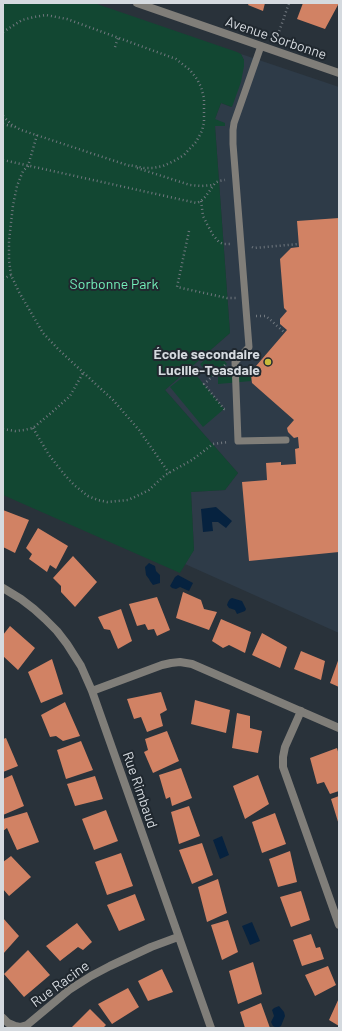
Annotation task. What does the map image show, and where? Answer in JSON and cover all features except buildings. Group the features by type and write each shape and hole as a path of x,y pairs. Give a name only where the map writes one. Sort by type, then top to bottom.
{"street":[{"name":"Avenue Sorbonne","path":"137,3 339,73"},
{"name":"Rue Rimbaud","path":"3,588 34,609 57,631 81,666 92,691 211,1028"},
{"path":"92,691 162,665 180,662 192,664 339,728"},
{"path":"301,711 285,747 283,767 339,925"},
{"name":"Rue Racine","path":"3,1018 8,1023 15,1026 20,1027 27,1025 69,990 91,976 137,953 178,937"}],"lane":[{"path":"261,46 234,124 232,138 249,347 235,362 238,441 286,440"}],"path":[{"path":"278,35 289,3"},
{"path":"3,32 22,20 34,17 46,15 67,19 176,59 190,70 201,87 204,98 204,122 202,131 196,142 184,156 163,166 144,168 128,165"},
{"path":"115,47 118,38"},
{"path":"3,116 12,125 21,130"},
{"path":"3,124 190,185 214,185"},
{"path":"37,135 28,166 23,171 17,186 13,205 9,241 11,275 22,298 43,333 83,373 113,400 139,430 169,473"},
{"path":"3,160 197,203 201,201 219,181"},
{"path":"201,201 203,216 207,224 213,235 223,244"},
{"path":"189,232 177,287 227,298"},
{"path":"254,248 299,244"},
{"path":"3,279 11,275"},
{"path":"253,316 266,316 284,333"},
{"path":"235,362 227,364 204,384 224,409 237,410"},
{"path":"3,428 15,431 33,428 70,396 83,373"},
{"path":"33,428 50,455 74,485 88,496 107,502 128,500 149,490 165,475 192,460 212,444 238,441"}],"shaded area":[{"name":"École secondaire Lucille-Teasdale","path":"241,54 339,87 339,633 185,564 194,550 191,492 225,490 238,473 165,390 230,333 215,119 221,103 231,107 244,60"}],"green space":[{"name":"Sorbonne Park","path":"3,3 94,3 237,52 241,54 244,60 241,82 232,107 221,103 215,119 225,123 225,126 215,126 230,333 165,390 238,473 225,490 191,492 194,550 180,573 3,495"},
{"path":"216,350 227,364 211,377 200,364"},
{"path":"192,370 224,409 203,427 170,387"},
{"path":"251,375 251,381 218,384 218,377"}],"water":[{"path":"216,507 232,521 226,528 218,522 212,522 213,531 203,532 201,509"},
{"path":"149,563 155,566 156,571 160,575 160,583 153,585 146,575 145,567"},
{"path":"178,575 193,583 189,591 180,587 176,589 170,586 175,577"},
{"path":"232,598 242,601 246,609 245,611 237,614 235,610 229,608 227,605"},
{"path":"222,836 229,855 220,859 213,840"},
{"path":"252,922 260,941 250,945 242,926"},
{"path":"279,1006 284,1012 285,1016 281,1026 277,1028 273,1026 271,1022 274,1016 272,1010"}],"place":[{"name":"École secondaire Lucille-Teasdale","path":"268,362"}]}
